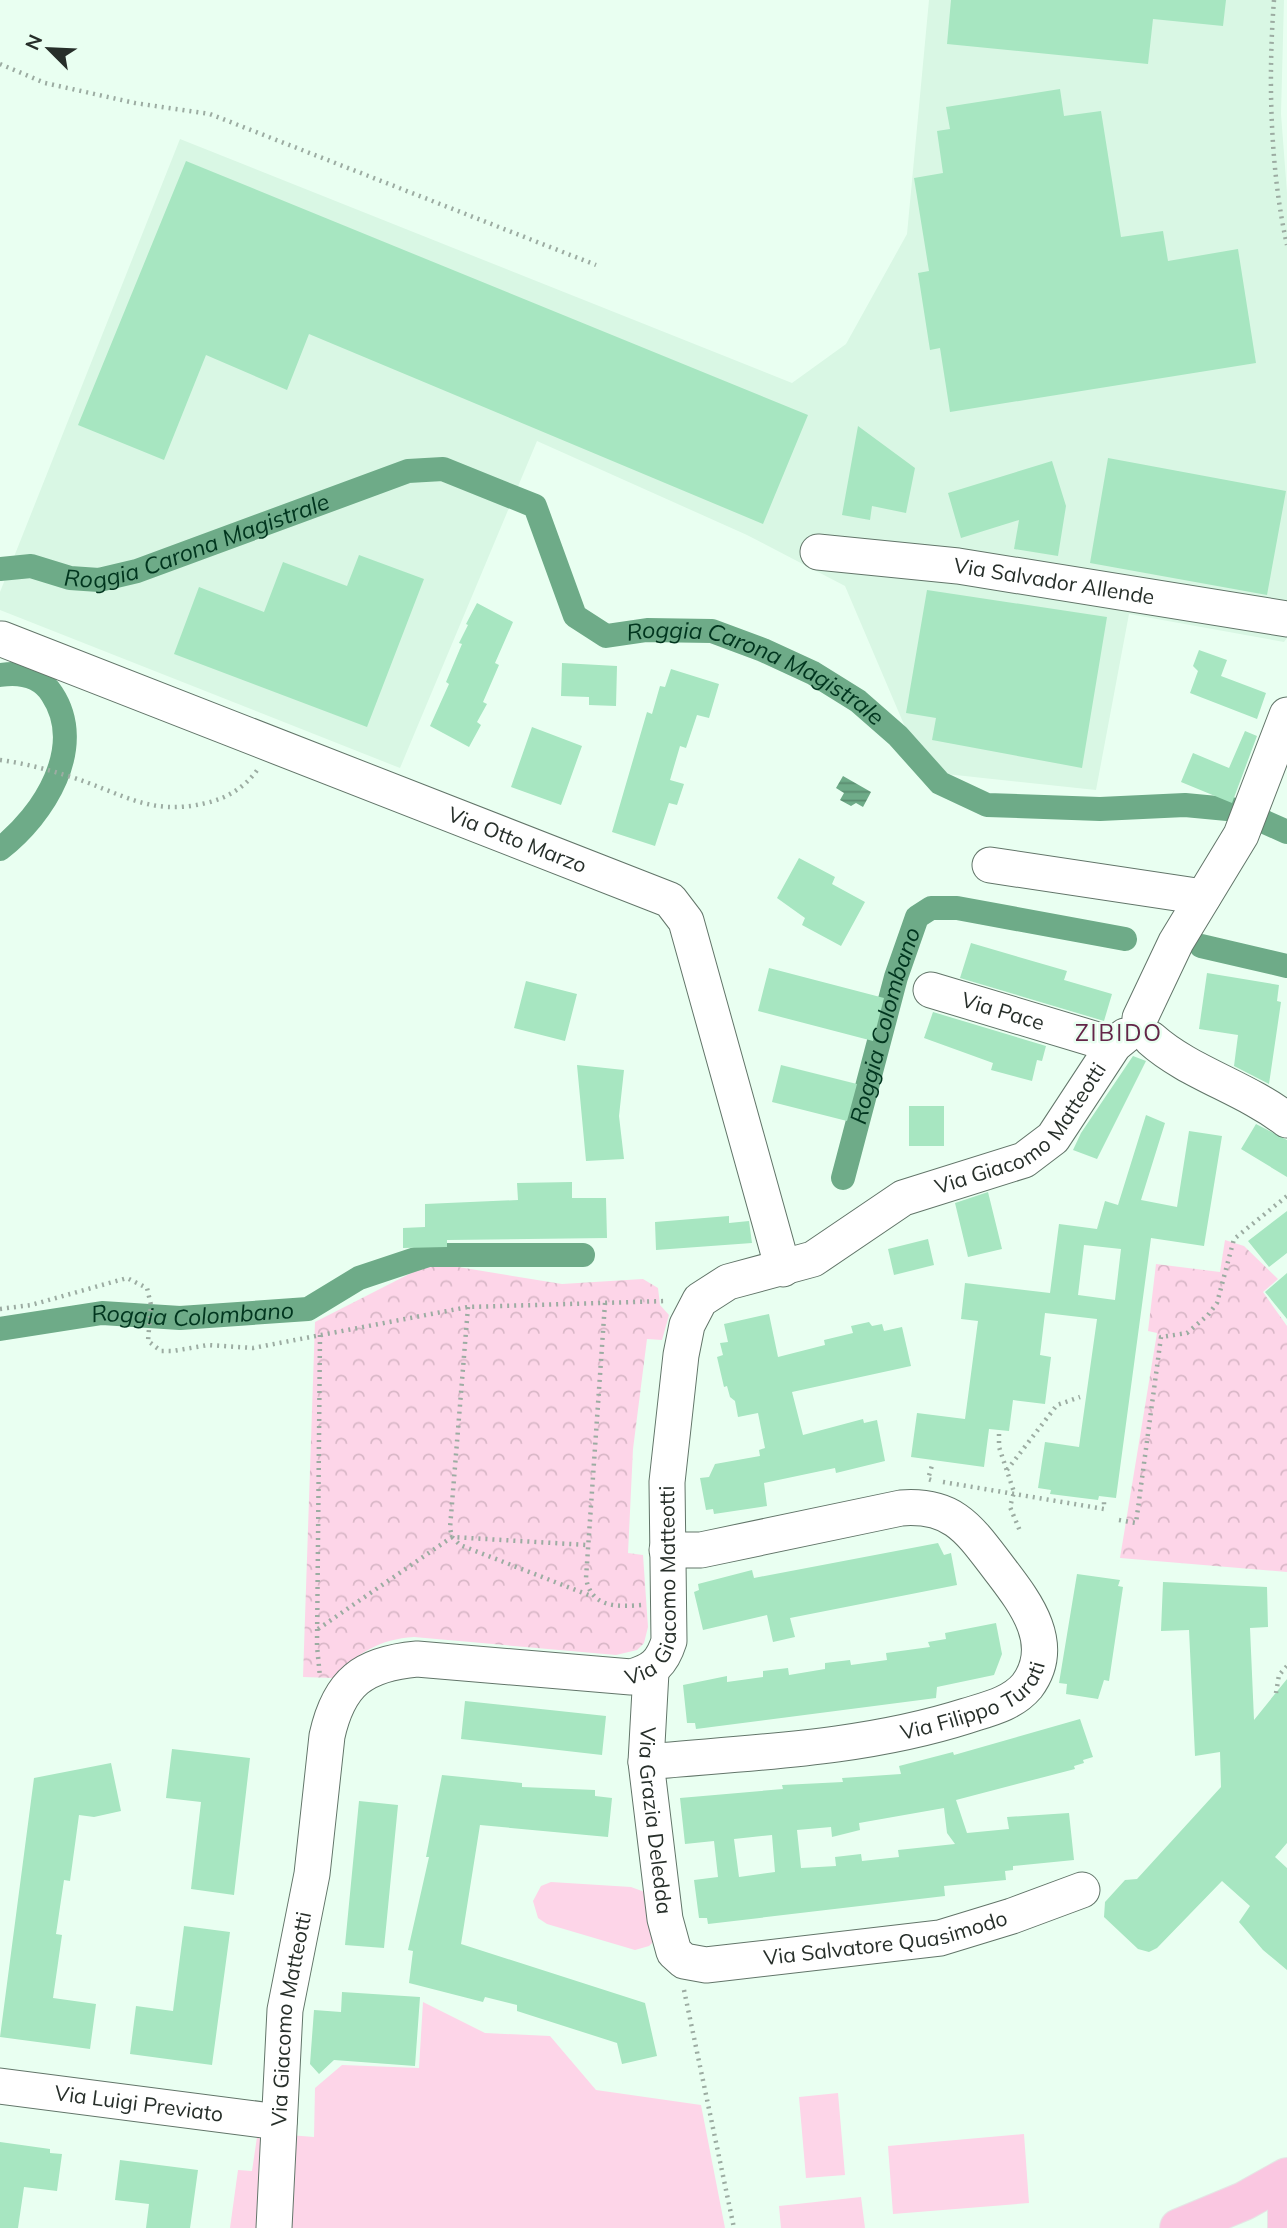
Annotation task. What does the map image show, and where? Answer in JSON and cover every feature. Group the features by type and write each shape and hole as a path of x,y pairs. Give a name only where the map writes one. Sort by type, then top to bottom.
{"main road":[{"path":"1179,2228 1244,2201 1287,2177"},
{"path":"1287,2199 1287,2228"}],"street":[{"name":"Via Salvador Allende","path":"818,552 958,566 1287,620"},
{"name":"Via Otto Marzo","path":"2,639 661,896 676,906 686,921 783,1269"},
{"name":"Via Giacomo Matteotti","path":"274,2228 288,1984 312,1874 327,1736 332,1714 339,1701 359,1677 372,1667 417,1659 631,1677 651,1672 664,1655 669,1641 667,1482 676,1385 687,1325 700,1300 728,1282 813,1259 903,1198 999,1169 1039,1151 1133,1034 1157,978 1247,822 1287,715"},
{"path":"990,865 1203,897"},
{"name":"Via Pace","path":"931,990 1133,1034"},
{"path":"1133,1034 1176,1059 1225,1082 1287,1120"},
{"name":"Via Filippo Turati","path":"646,1762 853,1743 931,1727 998,1706 1015,1697 1028,1684 1038,1652 1037,1631 1032,1612 972,1533 957,1519 922,1506 708,1548 667,1550"},
{"name":"Via Grazia Deledda","path":"651,1672 646,1762 665,1919 674,1952 684,1961"},
{"name":"Via Salvatore Quasimodo","path":"684,1961 706,1965 940,1937 1012,1916 1082,1890"},
{"name":"Via Luigi Previato","path":"0,2086 279,2122"}],"path":[{"path":"1274,0 1273,117 1281,217 1287,245"},
{"path":"0,64 45,83 135,103 210,114 596,265"},
{"path":"0,760 68,776 148,806 178,810 220,800 248,784 275,744"},
{"path":"1119,1520 1136,1523 1161,1338 1187,1333 1208,1315 1217,1303 1234,1239 1287,1196"},
{"path":"0,1309 32,1306 127,1278 147,1288 151,1305 148,1341 161,1351 208,1345 253,1348 468,1307 700,1300"},
{"path":"591,1596 586,1578 587,1545 605,1303"},
{"path":"468,1307 450,1528 452,1537 460,1545 605,1603 624,1606 668,1603"},
{"path":"320,1335 317,1630 321,1682 331,1697 339,1701"},
{"path":"1007,1470 1057,1405 1080,1397"},
{"path":"999,1434 999,1447 1014,1492 1010,1507 1020,1531"},
{"path":"933,1462 928,1479 1104,1509 1104,1501"},
{"path":"317,1630 452,1537 587,1545"},
{"path":"1276,1693 1279,1675 1287,1667"},
{"path":"684,1961 684,1988 734,2228"}],"shaded area":[{"path":"929,0 1284,0 1281,114 1287,193 1287,638 1284,642 1129,614 1096,790 946,774 908,734 845,586 747,535 537,441 400,768 0,610 0,592 180,139 792,383 846,344 907,234"},
{"path":"843,776 871,792 863,807 856,803 851,806 840,800 844,793 836,788"}],"green space":[{"path":"1225,1240 1244,1246 1278,1279 1263,1292 1287,1326 1287,1572 1120,1558 1157,1333 1148,1331 1156,1264 1220,1272"},
{"path":"446,1265 562,1284 643,1279 658,1288 660,1305 669,1315 662,1340 647,1339 633,1449 628,1553 643,1555 648,1627 644,1643 637,1650 616,1655 402,1638 370,1649 351,1661 334,1678 303,1677 315,1322 421,1268"},
{"path":"551,1882 631,1887 650,1894 655,1940 649,1946 635,1950 547,1924 538,1918 533,1901 541,1886"},
{"path":"423,2002 485,2033 550,2036 596,2090 701,2105 725,2228 286,2228 289,2135 314,2137 315,2088 342,2065 419,2068"},
{"path":"838,2093 845,2175 806,2178 799,2097"},
{"path":"1024,2134 1029,2203 893,2214 888,2146"},
{"path":"257,2137 264,2141 264,2228 230,2228 238,2170 252,2171"},
{"path":"861,2197 865,2228 781,2228 779,2206"}],"building":[{"path":"951,0 1226,0 1223,26 1153,19 1148,64 947,44"},
{"path":"1060,89 1064,116 1101,111 1121,237 1163,231 1168,261 1238,249 1256,363 950,412 940,348 930,350 918,273 929,271 914,178 943,173 937,131 950,129 946,107"},
{"path":"186,161 808,415 763,524 309,334 287,390 206,355 164,460 78,425"},
{"path":"858,426 915,468 906,513 872,506 870,520 842,515"},
{"path":"1108,458 1286,491 1267,595 1090,563"},
{"path":"1052,461 1066,506 1058,556 1014,549 1019,520 961,538 948,493"},
{"path":"359,555 424,579 367,727 174,654 199,587 264,612 283,562 347,586"},
{"path":"927,590 1107,617 1082,768 932,740 936,718 906,713"},
{"path":"477,603 513,622 495,663 499,665 483,702 487,704 477,722 481,725 469,747 430,726 449,684 446,682 462,644 459,643 468,625 466,624"},
{"path":"1199,650 1227,660 1221,676 1266,693 1257,719 1190,693 1198,671 1193,666"},
{"path":"562,663 617,666 616,706 589,705 589,697 561,696"},
{"path":"671,669 719,684 709,718 697,715 686,748 680,746 670,780 684,784 677,805 669,803 655,846 612,832 647,712 652,714 660,686 665,687"},
{"path":"532,727 582,746 561,805 511,787"},
{"path":"1245,731 1257,736 1232,803 1181,782 1193,753 1229,768"},
{"path":"799,858 835,877 832,884 865,902 841,946 802,925 805,918 777,898"},
{"path":"971,943 1067,971 1064,980 1112,994 1104,1021 960,978"},
{"path":"769,968 884,998 873,1041 758,1011"},
{"path":"1207,973 1279,985 1277,1001 1281,1002 1269,1084 1234,1066 1238,1035 1199,1029"},
{"path":"526,981 577,994 565,1041 514,1028"},
{"path":"933,1012 1046,1046 1042,1061 1037,1060 1032,1081 991,1070 993,1063 924,1038"},
{"path":"1133,1056 1146,1061 1097,1159 1073,1150 1081,1133"},
{"path":"577,1065 624,1070 619,1116 624,1159 586,1161"},
{"path":"781,1065 857,1084 847,1121 772,1102"},
{"path":"909,1106 944,1106 944,1146 909,1146"},
{"path":"1146,1115 1165,1123 1141,1200 1177,1207 1189,1131 1222,1136 1204,1246 1151,1238 1116,1498 1099,1496 1098,1500 1050,1494 1051,1490 1038,1488 1045,1442 1079,1447 1097,1319 1045,1313 1040,1355 1051,1357 1045,1404 1013,1400 1009,1431 989,1429 984,1467 911,1457 917,1413 965,1419 978,1321 961,1319 965,1283 1050,1293 1059,1224 1097,1229 1105,1201 1118,1205","holes":["1084,1245 1121,1249 1115,1300 1078,1295"]},
{"path":"1256,1124 1287,1140 1287,1177 1241,1149"},
{"path":"572,1182 572,1198 606,1198 607,1238 447,1240 447,1247 403,1248 403,1228 425,1227 425,1204 518,1200 517,1183"},
{"path":"988,1192 1002,1249 968,1257 955,1203"},
{"path":"1287,1211 1287,1253 1269,1267 1248,1241"},
{"path":"729,1216 729,1223 749,1221 752,1243 656,1250 655,1222"},
{"path":"928,1239 934,1265 894,1275 888,1249"},
{"path":"1287,1273 1287,1319 1265,1292"},
{"path":"769,1314 778,1357 825,1345 824,1340 853,1333 851,1326 869,1322 872,1326 882,1324 884,1331 902,1327 911,1366 792,1392 803,1435 863,1419 864,1423 877,1420 885,1461 836,1473 835,1468 764,1483 767,1506 714,1514 713,1509 706,1510 700,1478 709,1477 715,1464 760,1456 759,1450 765,1448 758,1413 738,1417 735,1401 730,1397 727,1386 724,1387 717,1357 723,1355 720,1343 728,1342 724,1324"},
{"path":"938,1543 944,1555 951,1553 957,1585 790,1618 795,1637 773,1642 767,1615 703,1630 694,1592 699,1590 698,1584 752,1570 754,1578"},
{"path":"1077,1574 1120,1580 1118,1586 1123,1587 1109,1681 1104,1680 1098,1699 1066,1694 1067,1684 1059,1683"},
{"path":"1163,1582 1267,1587 1268,1627 1250,1628 1254,1720 1287,1679 1287,1843 1275,1857 1287,1868 1287,1970 1263,1950 1239,1922 1250,1906 1222,1881 1157,1948 1149,1952 1138,1949 1104,1917 1105,1902 1125,1880 1137,1879 1221,1787 1220,1752 1195,1756 1189,1630 1161,1631"},
{"path":"996,1623 1002,1654 994,1675 937,1687 936,1698 696,1729 695,1723 687,1723 683,1685 727,1676 727,1682 763,1677 763,1671 788,1668 789,1675 825,1669 825,1663 850,1660 851,1665 887,1660 886,1653 930,1647 928,1642 946,1639 945,1633"},
{"path":"465,1701 606,1716 602,1755 461,1739"},
{"path":"1080,1719 1093,1757 1074,1766 1075,1769 956,1800 967,1833 1009,1829 1007,1817 1069,1813 1074,1860 1013,1866 1013,1870 1005,1871 1006,1880 944,1886 945,1896 708,1924 707,1918 699,1918 694,1880 718,1877 714,1841 685,1844 680,1798 783,1789 782,1785 843,1782 842,1778 901,1774 899,1766 953,1752 954,1755","holes":["944,1808 947,1833 955,1844 898,1850 899,1857 862,1861 861,1854 835,1857 836,1866 801,1868 797,1830 831,1827 832,1837 860,1830 859,1823","772,1835 775,1872 739,1877 734,1839"]},
{"path":"172,1749 250,1758 234,1895 191,1889 201,1802 166,1798"},
{"path":"111,1763 121,1811 94,1817 79,1815 70,1881 64,1880 56,1934 62,1935 53,1998 96,2004 90,2049 0,2037 34,1778"},
{"path":"442,1775 522,1783 522,1787 595,1790 595,1796 612,1798 608,1837 480,1825 461,1944 645,2003 657,2056 622,2064 617,2043 517,2011 517,2005 485,1997 483,2002 409,1983 413,1951 408,1950 429,1857 426,1857"},
{"path":"359,1801 398,1805 384,1948 345,1945"},
{"path":"184,1926 230,1932 212,2065 130,2054 136,2006 173,2011"},
{"path":"342,1992 420,1997 415,2066 334,2060 319,2074 310,2064 314,2010 341,2012"},
{"path":"0,2142 50,2149 50,2153 62,2154 57,2191 24,2187 18,2228 0,2228"},
{"path":"120,2160 198,2170 190,2228 146,2228 149,2204 115,2200"}],"waterway":[{"name":"Roggia Carona Magistrale","path":"0,569 31,566 70,578 99,580 137,571 408,471 443,469 535,506 575,616 606,636 647,630 712,631 763,650 813,673 858,701 898,736 940,783 987,805 1100,809 1185,805 1238,810 1287,832"},
{"name":"Roggia Carona Magistrale","path":"0,675 29,676 42,683 52,694 62,714 65,736 63,757 56,779 45,799 32,818 0,849"},
{"name":"Roggia Colombano","path":"843,1178 896,977 917,917 931,908 957,908 1125,939"},
{"name":"Roggia Colombano","path":"1201,946 1287,966"},
{"name":"Roggia Colombano","path":"0,1329 102,1313 180,1318 308,1309 359,1278 428,1255 583,1255"}],"district":[{"name":"ZIBIDO","path":"1119,1033"}]}
